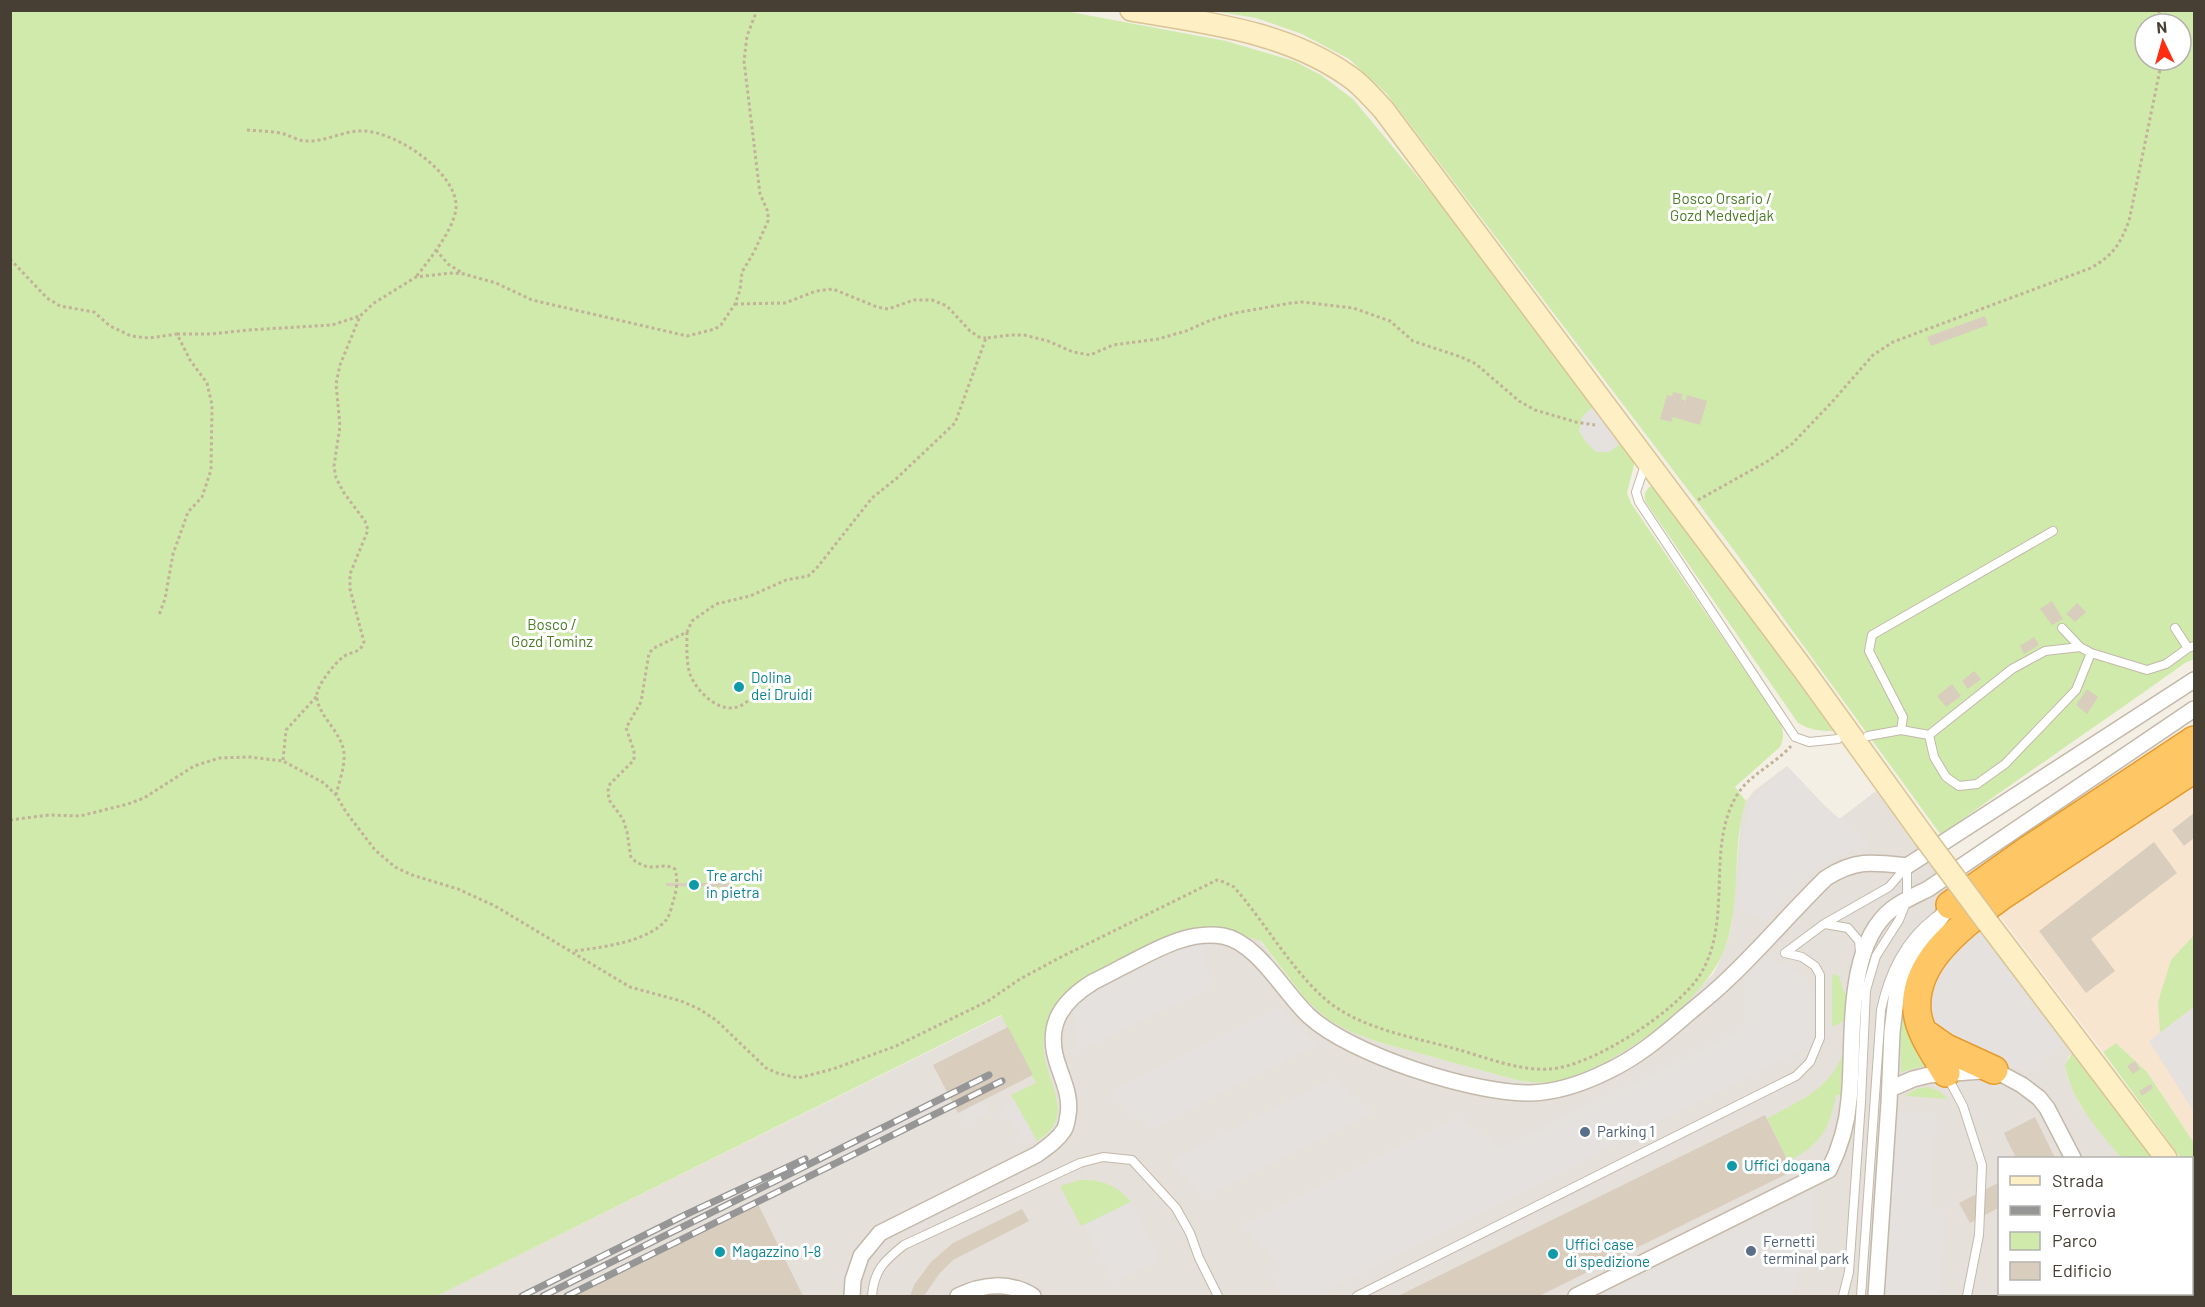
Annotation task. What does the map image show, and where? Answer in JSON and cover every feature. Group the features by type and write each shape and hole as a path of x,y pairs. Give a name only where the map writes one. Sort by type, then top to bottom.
{"highway":[{"path":"1950,905 2025,852 2194,740"},
{"path":"1946,1073 1924,1033 1917,1010 1918,994 1931,962 1947,941 1969,920 2000,897 2194,769"},
{"path":"1924,1033 1946,1048 1994,1070"}],"street":[{"path":"1131,10 1230,27 1294,46 1323,60 1351,78 1383,109 1810,678 1988,923 2165,1157"},
{"path":"852,1296 853,1280 861,1256 880,1233 1036,1155 1054,1142 1066,1128 1069,1109 1067,1090 1058,1065 1053,1035 1056,1020 1064,1006 1094,982 1172,943 1205,934 1227,936 1243,945 1261,961 1312,1019 1360,1048 1414,1070 1476,1086 1531,1093 1567,1089 1610,1071 1653,1045 1727,981 1826,878 1844,867 1873,862 1907,866 2194,680"},
{"path":"1576,1296 1829,1170 1840,1147 1849,1101 1856,982 1861,960 1878,925 1891,910 1928,889 2194,709"},
{"path":"1876,1296 1892,1032 1898,991 1903,974 1920,943 1950,905"},
{"path":"1890,1089 1913,1079 1946,1073 1994,1070 2022,1085 2039,1098 2047,1108 2072,1157"},
{"path":"958,1296 974,1288 998,1285 1013,1287 1033,1296"}],"lane":[{"path":"1647,460 1636,492 1639,502 1689,581 1796,737 1809,742 1838,740"},
{"path":"1901,730 1903,717 1869,651 1872,635 2053,531"},
{"path":"2062,628 2080,647 2091,653 2147,670 2166,664 2191,647 2175,628"},
{"path":"1868,736 1901,730 1929,735 2012,669 2045,651 2080,647"},
{"path":"1929,735 1934,757 1946,777 1959,786 1977,784 2005,764 2076,690 2091,653"},
{"path":"1843,1296 1850,1261 1866,990 1876,956 1899,920 1907,900 1907,866"},
{"path":"1357,1296 1796,1076 1810,1062 1820,1038 1820,975 1815,966 1802,957 1785,953 1824,924 1889,887 1907,866"},
{"path":"1862,1296 1883,999 1892,971 1911,939 1923,926 1950,905"},
{"path":"1824,924 1848,928 1859,941 1861,960"},
{"path":"1946,1073 1963,1106 1982,1165 1979,1235 1967,1296"},
{"path":"873,1296 875,1278 886,1260 904,1245 1080,1163 1103,1157 1132,1160 1176,1208 1190,1233 1199,1258 1218,1296"}],"path":[{"path":"283,761 286,730 317,696 320,686 334,666 347,654 362,649 364,642 350,589 350,574 368,530 365,521 336,478 334,466 340,426 336,384 340,365 360,316 374,303 416,277 435,273 464,274 496,283 532,300 687,336 715,329 721,325 735,304 740,290 742,272 768,221 768,212 760,194 744,61 747,36 758,10"},
{"path":"1684,509 1768,461 1792,444 1873,355 1893,342 2071,276 2109,257 2120,243 2129,221 2160,72"},
{"path":"247,130 283,134 304,141 322,139 349,131 381,132 429,161 441,173 448,185 456,208 451,223 436,250 416,277"},
{"path":"436,250 448,264 464,274"},
{"path":"10,259 47,298 60,306 94,312 110,326 130,336 149,338 177,334 211,334 332,325 360,316"},
{"path":"735,304 785,303 816,291 833,289 883,308 895,307 914,300 932,300 947,306 970,331 979,337 1024,335 1048,341 1073,352 1090,355 1113,345 1158,339 1186,331 1235,313 1302,302 1332,305 1353,308 1381,317 1413,341 1476,364 1519,400 1535,410 1599,426 1618,422"},
{"path":"159,615 165,599 176,546 188,512 202,496 211,470 212,405 207,382 190,360 177,334"},
{"path":"757,688 746,703 737,707 726,707 708,700 696,687 690,673 687,632 692,621 716,604 750,596 786,580 808,576 816,569 872,498 897,478 955,423 986,338"},
{"path":"573,951 636,939 655,929 667,918 674,898 677,877 675,869 669,865 651,868 641,866 631,858 623,819 609,800 608,791 610,784 634,760 634,750 626,728 641,702 650,653 654,648 687,632"},
{"path":"317,696 320,707 341,741 344,753 336,795"},
{"path":"10,820 48,815 80,816 128,804 144,798 194,766 219,758 249,757 283,761 324,783 336,795 375,850 395,867 412,875 458,889 495,906 630,987 681,1001 699,1009 716,1020 766,1068 798,1078 833,1069 896,1046 988,1000 1059,958 1217,880 1234,887 1311,984 1335,1007 1347,1014 1377,1027 1510,1064 1535,1069 1560,1068 1602,1051 1637,1031 1683,995 1700,975 1715,939 1724,839 1733,804 1742,787 1784,754 1796,737"}],"shaded area":[{"path":"1595,405 1621,443 1609,452 1596,452 1579,431 1582,417"},
{"path":"1787,766 1838,820 1876,791 2072,1053 2068,1057 2066,1072 2069,1082 2081,1107 2120,1157 1998,1157 1998,1295 2078,1295 437,1296 1230,902 1306,1000 1351,1032 1378,1042 1520,1081 1548,1083 1571,1077 1607,1061 1641,1040 1677,1011 1714,973 1726,946 1732,924 1741,817 1746,801 1754,791"},
{"path":"1788,767 1825,806 1872,847 1852,850 1816,868 1788,895 1768,920 1739,909 1743,833 1752,801"},
{"path":"2194,783 2194,935 2171,960 2160,1032 2194,1007 2194,1143 2147,1072 2116,1043 2103,1052 1999,915"},
{"path":"1978,928 2065,1045 2026,1073 1941,1034 1931,1017 1928,996 1933,976"},
{"path":"1204,943 1210,988 1077,1051 1072,1003 1190,944"},
{"name":"Parking 1","path":"1766,957 1808,980 1815,997 1813,1043 1318,1296 1277,1296 1280,1264 1240,1226 1458,1117 1502,1148 1745,1028 1745,978"},
{"path":"2194,1007 2194,1112 2149,1041"},
{"path":"1280,1008 1317,1044 1151,1129 1110,1091"},
{"path":"1335,1078 1372,1113 1207,1196 1169,1162"},
{"path":"984,1100 989,1112 966,1124 960,1112"},
{"path":"1014,1100 1033,1134 1022,1139 1002,1106"},
{"path":"1893,1111 1936,1113 1932,1207 1945,1208 1941,1296 1882,1296"},
{"name":"Fernetti terminal park","path":"1812,1192 1814,1240 1794,1285 1794,1296 1603,1296"},
{"path":"1131,1202 1158,1259 1114,1283 1084,1225"}],"green space":[{"name":"Bosco / Gozd Tominz","path":"10,11 1065,11 1226,41 1294,61 1321,75 1353,99 1531,313 1635,461 1627,493 1631,503 1780,722 1783,735 1780,747 1735,787 1746,801 1741,818 1731,927 1716,966 1700,988 1656,1030 1604,1063 1579,1074 1543,1083 1520,1081 1378,1042 1351,1032 1329,1020 1306,1000 1261,941 1222,929 1064,996 1048,1022 1044,1036 1046,1063 1057,1099 1056,1121 1049,1132 1037,1141 1011,1095 1036,1083 1001,1015 437,1296 11,1296"},
{"name":"Bosco Orsario / Gozd Medvedjak","path":"1213,11 2194,11 2194,659 2185,663 1941,835 1736,553 1387,94 1349,59 1302,34 1256,18"},
{"path":"1654,486 1833,731 1815,730 1798,723 1647,504 1645,493 1649,487"},
{"path":"2194,935 2194,1007 2160,1033 2158,1002 2171,960"},
{"path":"1834,974 1839,976 1843,990 1850,998 1844,1020 1832,1026 1832,976"},
{"path":"1904,993 1933,1064 1901,1072 1900,1021"},
{"path":"2116,1043 2147,1072 2194,1143 2194,1176 2193,1157 2180,1157 2103,1052"},
{"path":"1844,1049 1842,1095 1836,1095 1827,1126 1816,1142 1788,1161 1767,1118 1814,1092 1832,1074"},
{"path":"2072,1053 2152,1157 2120,1157 2080,1103 2073,1091 2065,1065"},
{"path":"1928,1087 1939,1091 1948,1099 1905,1096 1916,1089"},
{"path":"1080,1180 1095,1181 1115,1187 1131,1202 1081,1226 1060,1186"},
{"path":"2193,1210 2194,1296 2059,1296 2193,1295"}],"building":[{"path":"1985,316 1988,325 1931,346 1927,337"},
{"path":"1673,392 1683,394 1681,399 1685,400 1684,407 1687,395 1707,401 1700,425 1673,417 1671,422 1660,419 1667,395 1672,396"},
{"path":"2052,601 2063,619 2052,625 2040,609"},
{"path":"2077,603 2086,612 2075,622 2066,614"},
{"path":"2034,637 2039,645 2024,654 2020,646"},
{"path":"1974,671 1981,679 1968,689 1962,681"},
{"path":"1952,684 1961,696 1946,707 1937,696"},
{"path":"2087,689 2098,697 2087,714 2076,705"},
{"path":"2194,813 2194,838 2184,846 2172,830"},
{"path":"2154,842 2177,873 2091,939 2115,971 2086,993 2039,931"},
{"path":"666,883 729,883 729,887 666,886"},
{"path":"1008,1027 1033,1075 958,1113 933,1065"},
{"path":"2135,1061 2140,1069 2133,1074 2127,1066"},
{"path":"2151,1084 2153,1088 2142,1096 2139,1091"},
{"name":"Uffici case di spedizione","path":"1765,1115 1793,1171 1539,1296 1398,1296"},
{"path":"2035,1117 2055,1157 2016,1157 2004,1133"},
{"path":"1998,1183 1998,1208 1970,1223 1959,1203"},
{"name":"Magazzino 1-8","path":"757,1202 803,1296 568,1296"},
{"path":"1022,1209 1029,1221 953,1260 939,1274 924,1296 910,1296 914,1285 931,1262 953,1243"}],"railway":[{"path":"543,1296 989,1075"},
{"path":"567,1296 1002,1081"},
{"path":"522,1296 687,1214 805,1159"}],"place":[{"name":"Dolina dei Druidi","path":"739,687"},
{"name":"Tre archi in pietra","path":"694,885"},
{"name":"Parking 1","path":"1585,1132"},
{"name":"Uffici dogana","path":"1732,1166"},
{"name":"Fernetti terminal park","path":"1751,1251"},
{"name":"Magazzino 1-8","path":"720,1252"},
{"name":"Uffici case di spedizione","path":"1553,1254"}]}
